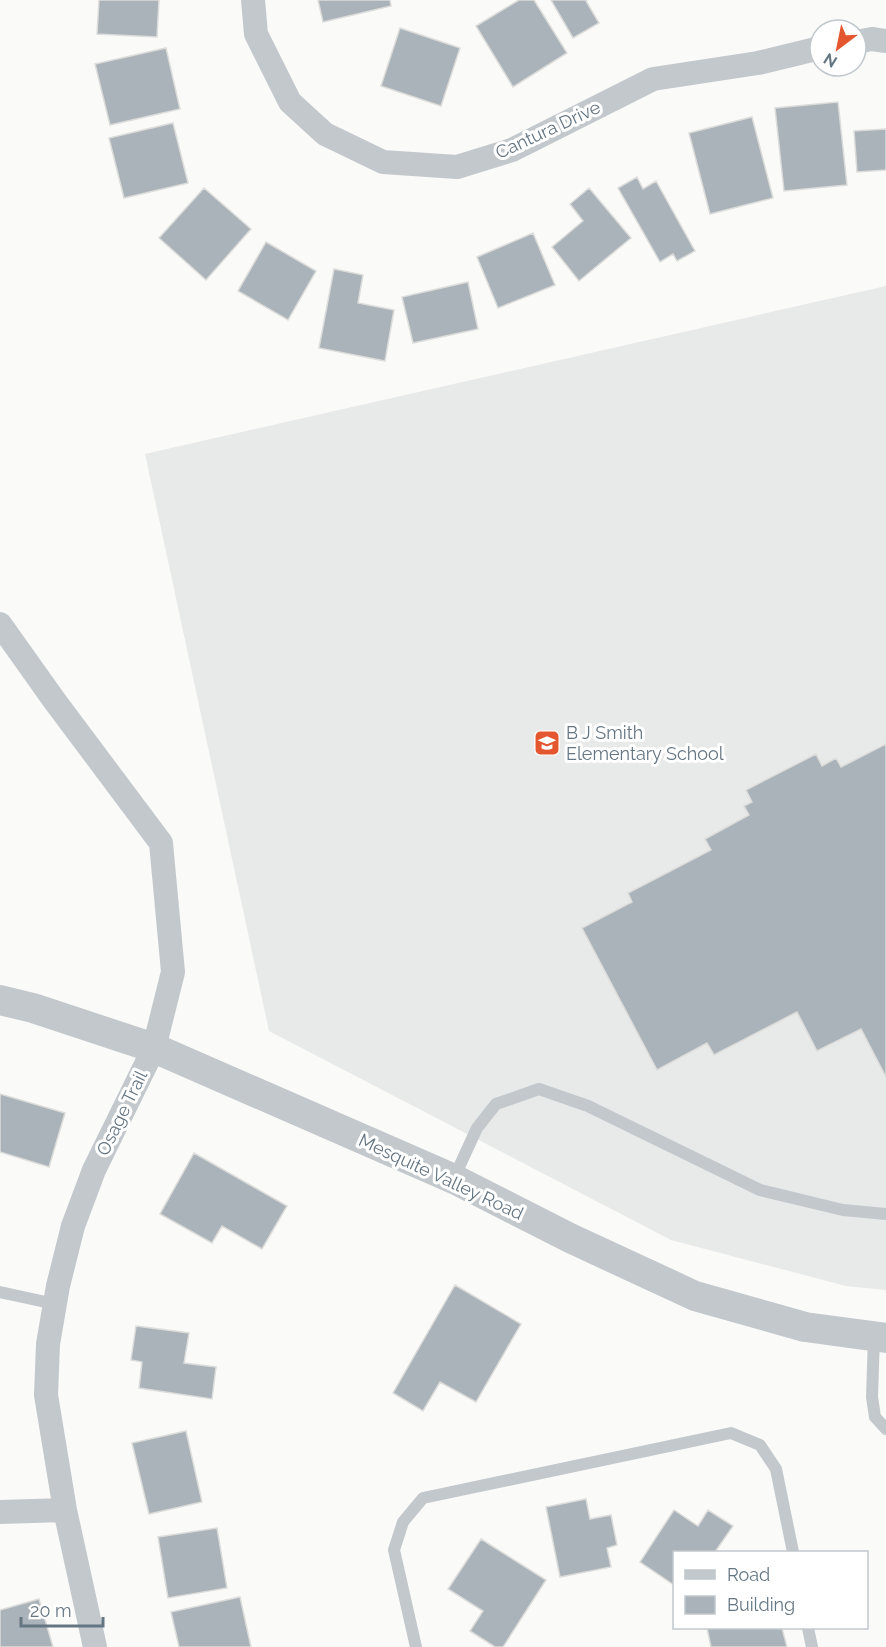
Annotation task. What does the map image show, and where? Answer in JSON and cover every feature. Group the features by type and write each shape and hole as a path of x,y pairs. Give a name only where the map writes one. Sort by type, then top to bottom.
{"street":[{"name":"Cantura Drive","path":"253,0 256,34 290,102 325,134 383,162 457,167 512,150 652,79 758,63 808,51"},
{"path":"868,40 886,41"},
{"name":"Osage Trail","path":"0,624 161,843 173,972 154,1048 90,1181 73,1226 58,1286 48,1344 46,1395 65,1510 95,1647"},
{"name":"Mesquite Valley Road","path":"0,1000 33,1008 154,1048 454,1179 570,1238 695,1296 805,1327 880,1337"},
{"path":"0,1512 65,1510"}],"lane":[{"path":"454,1179 477,1128 496,1104 539,1089 588,1106 760,1190 843,1209 886,1214"},
{"path":"0,1292 55,1304"},
{"path":"880,1337 872,1397 875,1417 886,1429"},
{"path":"416,1647 394,1550 403,1522 423,1498 731,1433 760,1445 776,1469 793,1551"},
{"path":"808,1629 812,1647"}],"shaded area":[{"name":"B J Smith Elementary School","path":"886,286 886,1290 846,1286 671,1240 269,1031 145,454"}],"building":[{"path":"99,0 159,0 157,37 97,34"},
{"path":"318,0 390,0 391,6 323,22"},
{"path":"519,0 534,0 567,53 513,87 476,26"},
{"path":"551,0 587,0 599,23 573,38"},
{"path":"400,28 460,48 441,106 381,86"},
{"path":"166,48 180,109 110,125 95,64"},
{"path":"838,102 847,185 784,191 775,108"},
{"path":"752,117 773,198 710,214 689,133"},
{"path":"173,123 188,183 124,198 109,138"},
{"path":"886,129 886,170 857,172 854,131"},
{"path":"637,177 643,189 656,181 695,251 677,261 673,254 660,262 618,188"},
{"path":"204,188 251,229 206,280 159,238"},
{"path":"589,188 631,238 579,281 552,247 583,221 570,204"},
{"path":"533,233 555,285 498,308 477,257"},
{"path":"266,242 316,271 288,320 238,291"},
{"path":"334,269 363,275 358,303 394,310 385,361 319,348"},
{"path":"468,282 478,329 413,343 402,297"},
{"path":"886,744 886,1077 861,1029 817,1051 797,1012 714,1055 707,1043 657,1070 582,928 632,902 628,893 711,850 705,839 749,815 744,806 752,802 746,790 816,754 822,766 836,758 841,767"},
{"path":"0,1094 65,1113 49,1167 0,1152"},
{"path":"194,1153 287,1206 262,1249 222,1226 212,1243 160,1214"},
{"path":"455,1285 521,1324 476,1402 440,1382 423,1411 393,1393"},
{"path":"136,1326 189,1333 184,1363 216,1367 212,1399 139,1388 142,1362 131,1360"},
{"path":"186,1431 202,1502 149,1514 132,1443"},
{"path":"586,1499 590,1519 611,1515 617,1545 607,1548 611,1567 560,1577 546,1507"},
{"path":"674,1510 698,1526 708,1510 733,1526 716,1551 673,1551 673,1584 640,1562"},
{"path":"217,1528 227,1588 168,1598 158,1537"},
{"path":"481,1539 546,1580 503,1647 495,1647 470,1631 483,1611 448,1589"},
{"path":"240,1597 251,1647 179,1647 171,1612"},
{"path":"39,1599 53,1647 0,1647 0,1610"},
{"path":"707,1629 782,1629 787,1647 711,1647"}],"place":[{"name":"B J Smith Elementary School","path":"547,743"}]}
